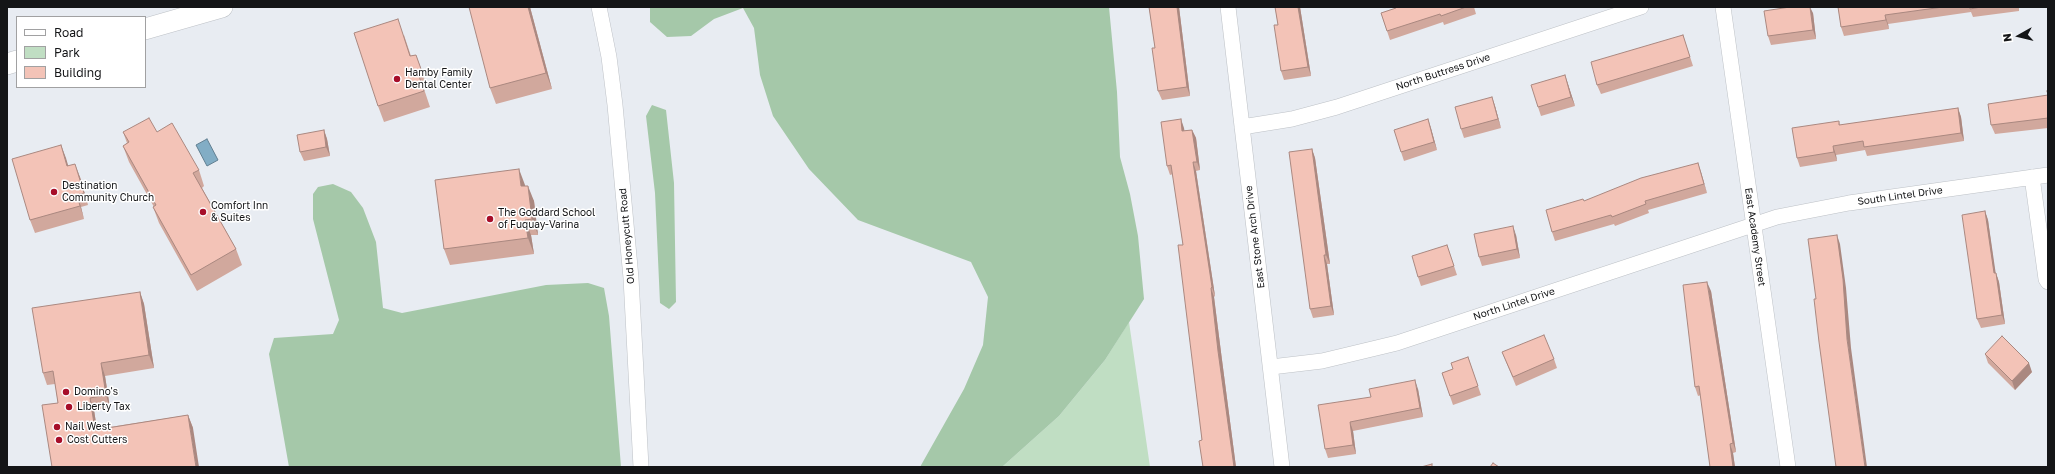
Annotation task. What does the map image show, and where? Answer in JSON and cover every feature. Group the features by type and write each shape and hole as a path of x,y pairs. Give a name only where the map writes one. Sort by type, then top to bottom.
{"street":[{"path":"146,29 222,7"},
{"name":"Old Honeycutt Road","path":"599,7 609,57 614,97 630,270 641,467"},
{"name":"East Stone Arch Drive","path":"1228,7 1282,467"},
{"name":"North Buttress Drive","path":"1242,126 1292,119 1337,107 1641,7"},
{"name":"East Academy Street","path":"1723,7 1788,467"},
{"name":"South Lintel Drive","path":"1754,224 1777,217 1849,203 2048,175"},
{"path":"2032,177 2046,279 2048,282"},
{"name":"North Lintel Drive","path":"1271,367 1322,361 1397,343 1754,224"}],"green space":[{"path":"650,7 1109,7 1117,92 1120,157 1130,194 1138,236 1144,299 1105,360 1059,416 1002,467 920,467 964,389 983,345 988,297 971,262 858,220 809,169 773,116 760,75 754,28 743,8 714,19 691,36 667,37 650,22"},
{"path":"652,105 666,110 674,183 676,302 669,309 660,303 655,193 646,116"},
{"path":"333,184 351,192 363,208 376,242 383,308 402,313 546,285 588,283 604,288 609,316 621,467 289,467 269,354 274,338 333,334 339,320 313,219 313,194 318,187"},
{"path":"1129,322 1150,467 1002,467 1059,416 1105,360"}],"water":[{"path":"207,139 218,160 207,166 196,145"}],"building":[{"path":"469,7 528,7 546,73 490,88"},
{"path":"1149,7 1177,7 1187,87 1158,91 1152,48 1155,48"},
{"path":"1275,7 1298,7 1308,67 1281,71 1274,25 1278,25"},
{"path":"1395,7 1466,7 1441,16 1440,14 1387,31 1381,13 1396,8"},
{"path":"1790,7 1810,7 1813,30 1768,36 1764,11"},
{"path":"1838,7 1943,7 1885,15 1886,20 1841,27"},
{"path":"1970,7 1981,7 1970,9"},
{"name":"Hamby Family Dental Center","path":"398,19 410,56 416,55 421,69 417,70 424,91 378,106 354,33"},
{"path":"1683,35 1690,57 1597,85 1591,62"},
{"path":"1565,75 1571,97 1538,107 1531,85"},
{"path":"2048,95 2048,118 1991,125 1988,104"},
{"path":"1492,97 1498,119 1461,129 1455,107"},
{"path":"1958,108 1961,133 1864,147 1863,141 1833,146 1834,152 1797,158 1792,128 1839,121 1839,125"},
{"name":"Comfort Inn & Suites","path":"149,118 157,132 172,123 199,170 193,173 236,249 191,275 153,207 156,205 123,146 129,142 123,132"},
{"path":"1181,119 1182,131 1192,130 1197,162 1193,162 1212,287 1218,351 1234,467 1203,467 1199,441 1202,440 1178,245 1183,245 1171,165 1167,166 1161,122"},
{"path":"1428,119 1434,142 1401,152 1394,130"},
{"path":"324,130 326,147 300,152 297,135"},
{"name":"Destination Community Church","path":"61,145 67,166 75,164 84,193 77,195 80,206 30,220 12,159"},
{"path":"1312,149 1331,306 1310,309 1289,152"},
{"path":"1698,163 1704,184 1645,201 1646,204 1612,217 1611,215 1552,232 1546,210 1583,199 1584,201 1641,178"},
{"name":"The Goddard School of Fuquay-Varina","path":"519,169 521,186 528,186 532,219 525,220 528,238 444,249 435,180"},
{"path":"1985,211 2002,315 1977,319 1962,215"},
{"path":"1513,226 1517,249 1479,257 1474,234"},
{"path":"1837,235 1843,279 1847,339 1865,467 1836,467 1819,342 1814,299 1816,299 1808,239"},
{"path":"1447,245 1454,266 1418,277 1412,256"},
{"path":"1707,282 1733,443 1730,444 1733,467 1710,467 1699,386 1695,387 1683,285"},
{"path":"140,292 149,355 101,363 106,395 90,398 95,430 188,415 196,467 52,467 42,405 58,403 53,371 43,373 32,308"},
{"path":"1544,335 1554,359 1513,377 1502,352"},
{"path":"2002,336 2029,363 2012,381 1985,354"},
{"path":"1468,357 1478,386 1450,396 1442,373 1453,369 1451,363"},
{"path":"1415,380 1420,408 1350,422 1353,445 1325,449 1318,405 1371,397 1369,389"},
{"path":"1493,463 1499,467 1490,467"},
{"path":"1432,464 1432,467 1421,467"}],"place":[{"name":"Hamby Family Dental Center","path":"397,79"},
{"name":"Destination Community Church","path":"54,192"},
{"name":"Comfort Inn & Suites","path":"203,212"},
{"name":"The Goddard School of Fuquay-Varina","path":"490,219"},
{"name":"Domino's","path":"66,392"},
{"name":"Liberty Tax","path":"69,407"},
{"name":"Nail West","path":"57,427"},
{"name":"Cost Cutters","path":"59,440"}]}
